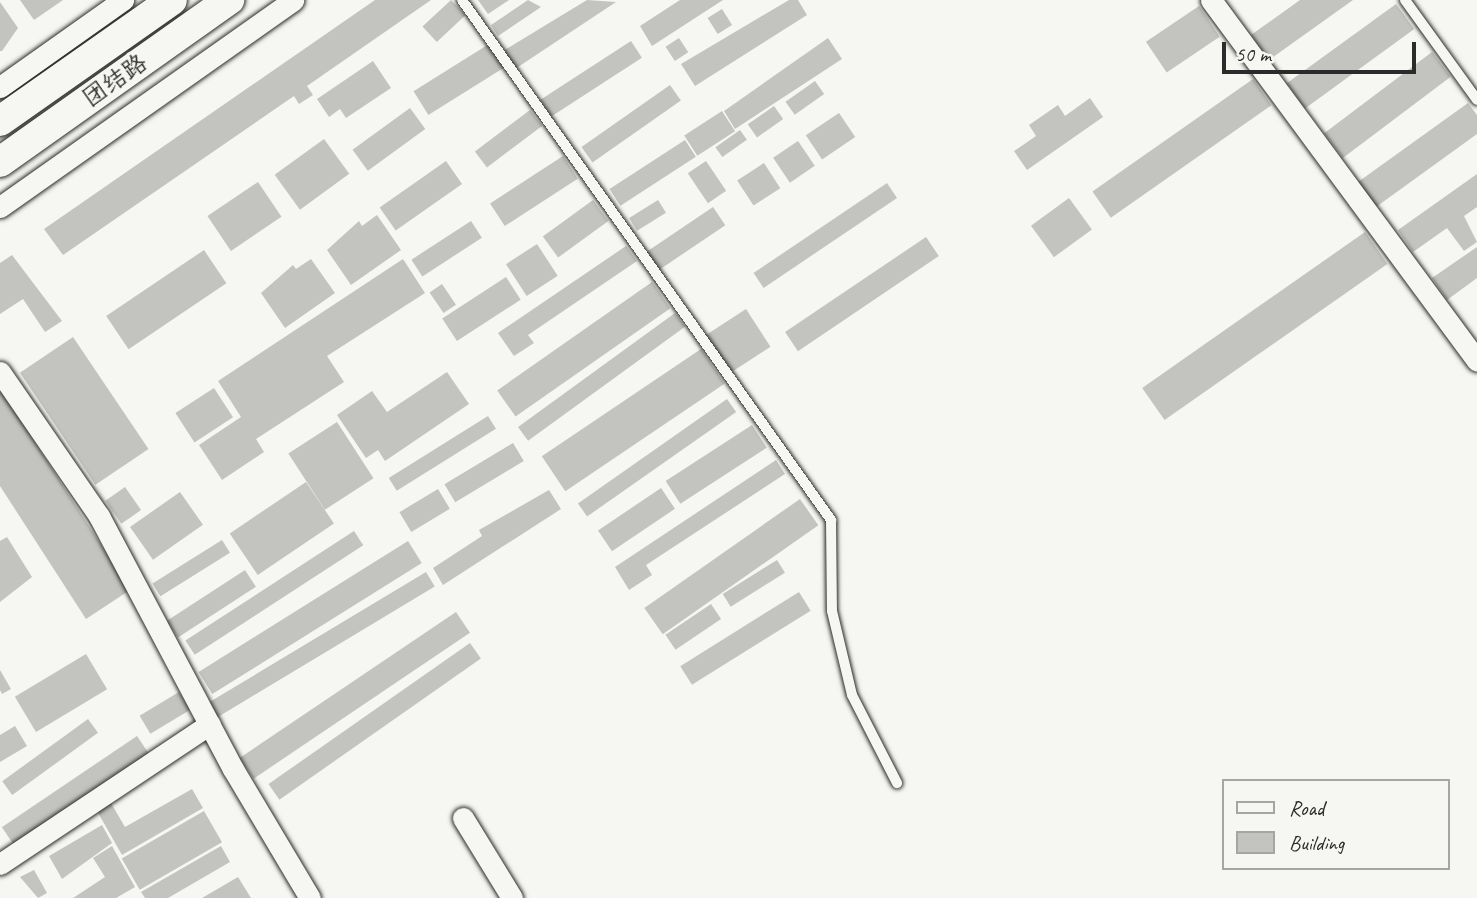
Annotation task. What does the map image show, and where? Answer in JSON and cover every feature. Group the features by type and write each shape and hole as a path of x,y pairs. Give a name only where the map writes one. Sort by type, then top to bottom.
{"main road":[{"name":"团结路","path":"0,121 172,0"},
{"name":"团结路","path":"0,162 229,0"}],"street":[{"path":"0,87 123,0"},
{"path":"0,207 293,0"},
{"path":"1211,0 1477,361"},
{"path":"0,372 99,516 210,724 310,898"},
{"path":"0,864 210,724"},
{"path":"463,818 512,898"}],"lane":[{"path":"462,0 831,520 832,611 852,695 897,783"},
{"path":"1405,0 1477,100"}],"building":[{"path":"20,0 63,0 34,20"},
{"path":"375,0 431,0 307,86 313,95 299,104 294,96 63,255 44,229"},
{"path":"451,0 465,15 437,42 422,27"},
{"path":"478,0 509,0 488,14"},
{"path":"528,0 541,7 498,36 491,25"},
{"path":"587,0 616,2 515,69 503,51"},
{"path":"680,0 723,0 652,46 640,26"},
{"path":"789,0 798,0 807,15 695,86 681,64"},
{"path":"1300,0 1353,0 1269,60 1251,35"},
{"path":"0,2 18,28 2,51 0,51"},
{"path":"1396,4 1414,29 1305,108 1287,83"},
{"path":"1199,6 1220,37 1167,72 1146,42"},
{"path":"722,9 732,25 718,34 708,18"},
{"path":"679,38 688,52 675,61 666,47"},
{"path":"828,38 842,59 735,129 724,111"},
{"path":"631,41 642,58 551,117 540,100"},
{"path":"489,44 504,68 428,115 414,91"},
{"path":"1432,52 1451,77 1343,158 1324,133"},
{"path":"373,61 391,88 346,118 340,109 329,117 317,99"},
{"path":"1253,79 1271,105 1111,218 1092,191"},
{"path":"815,81 824,94 795,115 786,102"},
{"path":"670,85 681,101 592,163 582,147"},
{"path":"1090,98 1103,117 1027,170 1014,151 1036,136 1029,125 1058,105 1065,116"},
{"path":"1468,103 1477,115 1477,134 1376,207 1358,182"},
{"path":"774,106 783,119 757,137 748,124"},
{"path":"410,108 425,129 368,171 353,150"},
{"path":"530,110 542,126 487,167 475,152"},
{"path":"722,111 735,131 697,156 684,136"},
{"path":"839,113 855,137 822,159 806,135"},
{"path":"740,130 747,140 722,157 715,147"},
{"path":"324,139 349,174 300,210 275,175"},
{"path":"685,140 696,157 620,206 610,189"},
{"path":"798,141 815,166 790,183 773,158"},
{"path":"563,156 578,179 505,226 490,203"},
{"path":"446,161 462,184 396,230 380,207"},
{"path":"706,161 726,191 708,203 688,173"},
{"path":"764,163 780,188 754,206 737,180"},
{"path":"1477,174 1477,207 1464,216 1477,242 1464,251 1447,228 1413,252 1398,230"},
{"path":"258,182 281,217 231,251 207,216"},
{"path":"887,183 897,198 764,288 754,273"},
{"path":"1069,198 1092,230 1054,257 1031,226"},
{"path":"593,200 608,221 558,257 543,236"},
{"path":"658,200 666,213 637,231 629,218"},
{"path":"713,207 725,225 659,270 647,252"},
{"path":"377,215 401,250 351,285 327,250 359,221 362,226"},
{"path":"471,221 482,238 422,276 411,260"},
{"path":"1365,232 1387,264 1165,420 1142,388"},
{"path":"926,237 939,256 798,351 785,332"},
{"path":"537,244 558,276 527,296 506,264"},
{"path":"626,246 637,261 528,335 534,343 514,356 498,333"},
{"path":"1477,247 1477,278 1447,300 1432,278"},
{"path":"204,250 226,283 129,349 106,316"},
{"path":"12,255 62,321 45,332 23,299 0,314 0,263"},
{"path":"311,259 335,293 285,328 261,293 293,265 296,269"},
{"path":"403,259 425,293 327,356 344,382 256,439 264,452 222,480 199,445 241,417 218,381"},
{"path":"506,277 521,300 457,341 442,318"},
{"path":"652,282 670,308 516,417 497,390"},
{"path":"442,284 456,305 444,313 430,292"},
{"path":"746,309 771,347 729,374 704,336"},
{"path":"675,313 685,327 528,441 518,427"},
{"path":"73,337 148,449 95,485 20,373"},
{"path":"701,349 724,384 565,491 542,456"},
{"path":"447,372 469,404 385,461 378,450 366,458 337,415 372,391 387,412"},
{"path":"0,388 130,590 86,619 0,486"},
{"path":"214,388 233,417 194,442 175,413"},
{"path":"727,399 736,412 587,516 578,503"},
{"path":"488,416 496,429 397,491 389,478"},
{"path":"337,422 373,478 325,510 288,454"},
{"path":"752,425 767,448 680,504 666,481"},
{"path":"513,443 524,461 455,502 444,484"},
{"path":"776,460 785,474 646,565 652,575 629,590 615,567"},
{"path":"306,482 334,523 258,575 230,533"},
{"path":"125,487 141,510 121,524 105,501"},
{"path":"661,488 675,509 612,551 598,530"},
{"path":"438,489 450,509 411,532 399,512"},
{"path":"549,490 561,509 443,585 433,568 482,536 479,530"},
{"path":"180,492 203,525 153,560 130,527"},
{"path":"800,499 818,525 663,634 644,608"},
{"path":"354,531 363,545 195,655 185,640"},
{"path":"7,537 32,577 0,602 0,541"},
{"path":"222,540 230,553 160,596 152,583"},
{"path":"408,541 422,563 212,694 199,672"},
{"path":"777,560 785,573 731,607 723,594"},
{"path":"245,570 256,587 178,637 167,621"},
{"path":"426,572 435,587 217,717 208,703"},
{"path":"799,592 811,611 692,685 680,666"},
{"path":"711,604 721,619 675,650 665,635"},
{"path":"456,612 470,633 254,779 240,758"},
{"path":"470,643 481,659 279,800 268,784"},
{"path":"86,654 107,689 36,732 15,697"},
{"path":"0,670 11,689 2,694 0,690"},
{"path":"179,692 190,710 150,734 140,716"},
{"path":"88,719 98,733 12,795 2,781"},
{"path":"15,726 27,746 0,762 0,735"},
{"path":"137,736 151,757 16,848 2,827"},
{"path":"192,789 203,808 122,855 97,811 111,803 125,827"},
{"path":"204,811 222,842 140,890 122,858"},
{"path":"102,825 112,843 62,879 49,856"},
{"path":"112,846 135,887 116,898 73,898 105,877 93,858"},
{"path":"221,846 230,862 168,898 145,898 141,892"},
{"path":"34,870 47,893 38,898 20,877"},
{"path":"238,877 251,898 202,898"}]}
